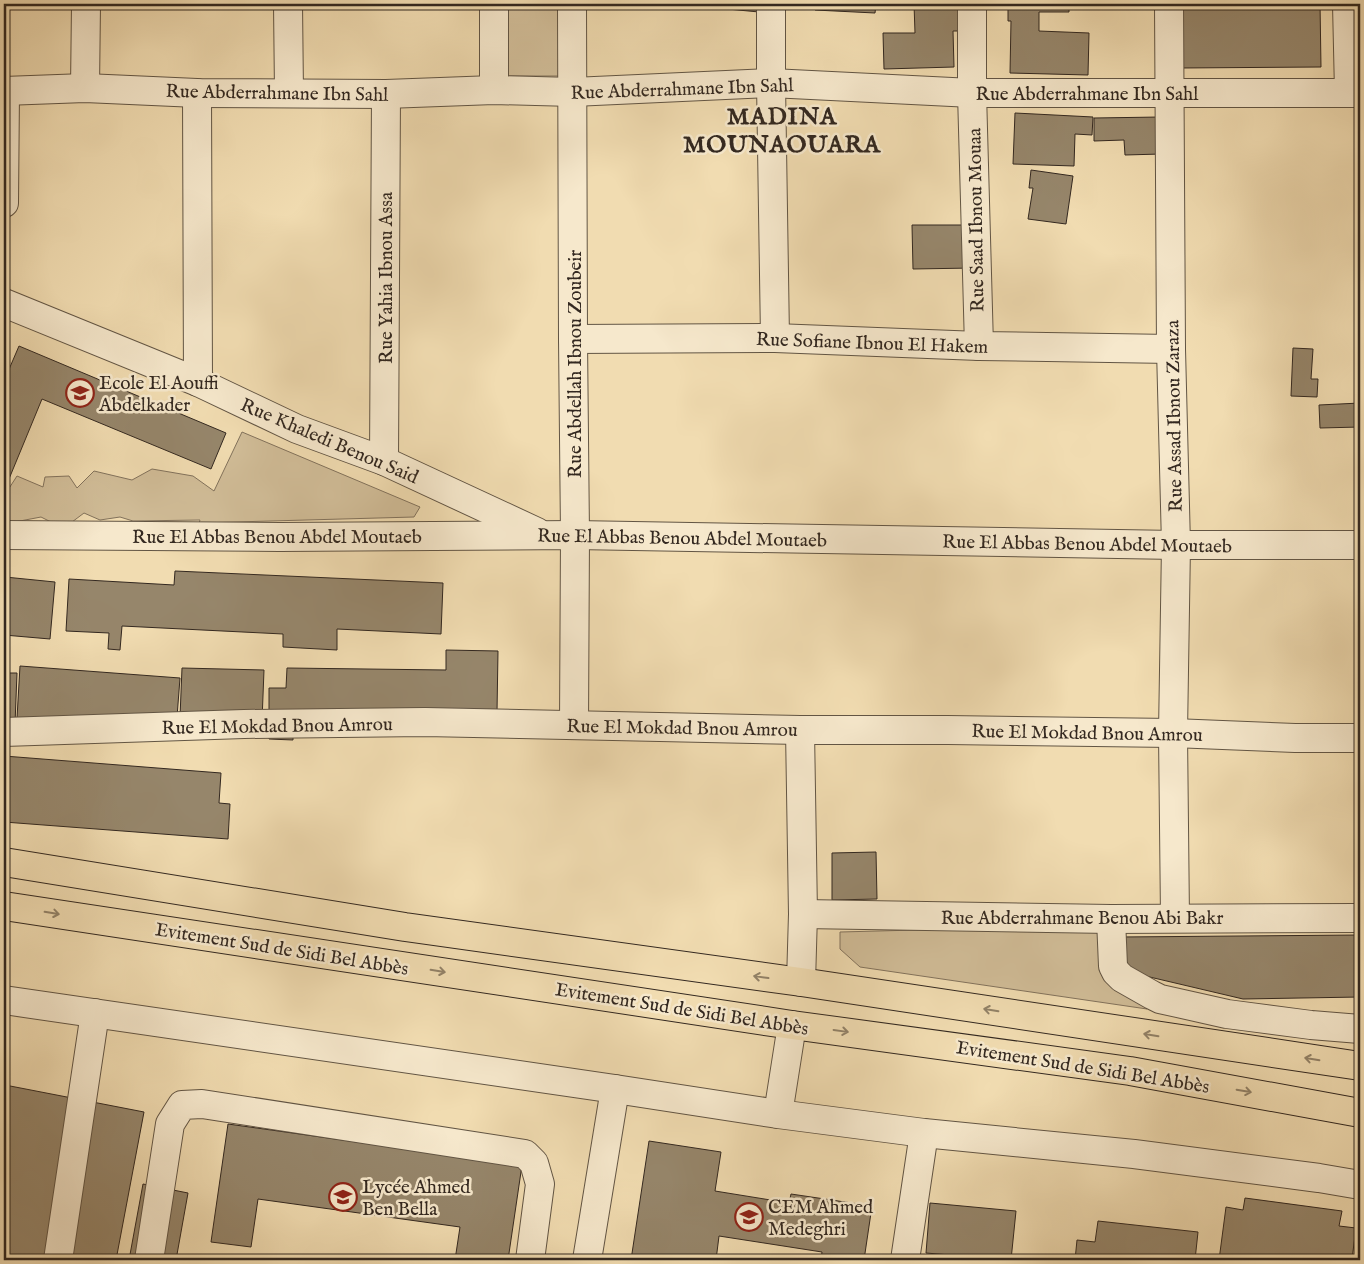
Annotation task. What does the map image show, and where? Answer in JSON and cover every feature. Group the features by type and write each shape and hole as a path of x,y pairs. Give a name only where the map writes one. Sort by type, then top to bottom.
{"highway":[{"name":"Evitement Sud de Sidi Bel Abbès","path":"4,862 405,927 801,982 1360,1066"},
{"name":"Evitement Sud de Sidi Bel Abbès","path":"4,906 792,1025 1130,1071 1360,1113"}],"street":[{"path":"86,4 86,88"},
{"path":"288,4 289,93"},
{"path":"494,4 494,90"},
{"name":"Rue Abdellah Ibnou Zoubeir","path":"572,4 575,535 574,725"},
{"path":"771,4 775,338"},
{"name":"Rue Saad Ibnou Mouaa","path":"972,4 972,93 979,346"},
{"name":"Rue Assad Ibnou Zaraza","path":"1169,4 1171,349 1176,545 1173,733 1176,918"},
{"path":"1347,4 1354,93"},
{"name":"Rue Abderrahmane Ibn Sahl","path":"4,91 86,88 197,92 386,94 494,90 573,92 771,83 972,93 1354,93"},
{"path":"4,91 4,203"},
{"path":"197,92 198,382"},
{"name":"Rue Yahia Ibnou Assa","path":"384,461 386,94"},
{"name":"Rue Khaledi Benou Said","path":"4,302 198,382 297,429 384,461 544,536"},
{"name":"Rue Sofiane Ibnou El Hakem","path":"573,339 775,338 979,346 1171,349"},
{"name":"Rue El Abbas Benou Abdel Moutaeb","path":"4,535 270,537 575,535 1176,545 1360,544"},
{"name":"Rue El Mokdad Bnou Amrou","path":"4,732 263,724 424,722 800,730 1173,733 1295,738 1360,738"},
{"path":"800,730 803,914 801,982"},
{"name":"Rue Abderrahmane Benou Abi Bakr","path":"803,914 1111,919 1360,918"},
{"path":"1111,919 1113,966 1122,978 1160,999 1227,1014 1311,1025 1360,1028"},
{"path":"4,1000 778,1114 924,1133 1134,1154 1360,1185"},
{"path":"58,1260 95,1014"},
{"path":"778,1114 792,1025"},
{"path":"587,1260 615,1089"},
{"path":"149,1260 170,1124 182,1105 202,1104 525,1154 534,1163 540,1184 530,1260"},
{"path":"905,1260 924,1133"}],"shaded area":[{"path":"501,4 565,4 565,76 501,76"},
{"path":"242,432 420,507 414,517 199,523 200,520 133,521 120,517 100,520 84,513 72,522 53,523 41,517 4,524 4,494 17,476 43,487 45,477 69,476 77,488 94,471 132,480 152,469 193,476 214,491"},
{"path":"1107,925 1148,994 1147,1009 860,967 840,949 840,932"}],"building":[{"path":"717,4 780,4 780,14 717,8"},
{"path":"815,4 876,4 875,13 815,10"},
{"path":"914,4 954,4 954,8 962,9 962,31 953,31 954,67 884,69 883,33 915,33"},
{"path":"1008,4 1069,4 1069,12 1039,12 1039,31 1089,33 1088,75 1010,73 1011,21 1008,21"},
{"path":"1179,4 1320,4 1321,67 1180,68"},
{"path":"1015,113 1093,117 1092,135 1075,134 1074,166 1013,164"},
{"path":"1160,117 1161,154 1125,155 1124,140 1094,141 1094,118"},
{"path":"1031,170 1073,176 1066,224 1028,219 1033,188 1029,188"},
{"path":"912,225 972,225 973,268 913,269"},
{"path":"19,346 226,433 211,469 42,399 4,491 4,381"},
{"path":"1293,348 1313,349 1311,379 1318,379 1317,397 1291,396"},
{"path":"1360,403 1360,427 1320,428 1319,405"},
{"path":"175,571 443,583 441,634 337,629 337,650 283,647 283,634 122,626 120,650 108,649 109,633 66,631 69,579 174,585"},
{"path":"5,577 55,582 50,639 4,635"},
{"path":"446,650 498,651 497,712 293,720 293,740 269,739 269,688 286,688 287,668 446,670"},
{"path":"20,666 180,678 176,730 17,718"},
{"path":"182,668 264,670 262,721 180,717"},
{"path":"4,673 17,673 15,724 4,723"},
{"path":"4,756 221,773 219,803 230,804 228,839 4,822"},
{"path":"876,852 877,899 832,900 832,853"},
{"path":"1360,935 1360,997 1243,999 1120,970 1119,937"},
{"path":"5,1085 144,1112 116,1260 4,1260"},
{"path":"228,1124 522,1165 508,1260 455,1260 460,1227 258,1199 251,1247 211,1242"},
{"name":"CEM Ahmed Medeghri","path":"649,1141 721,1152 715,1191 789,1203 791,1194 872,1206 864,1260 821,1260 822,1252 719,1236 716,1260 631,1260"},
{"path":"143,1184 188,1193 176,1260 129,1260"},
{"path":"1245,1198 1342,1211 1339,1226 1356,1228 1352,1259 1331,1256 1331,1260 1219,1260 1226,1207 1243,1210"},
{"path":"930,1203 1016,1211 1011,1260 926,1253"},
{"path":"1098,1221 1198,1232 1195,1260 1075,1260 1077,1240 1095,1242"}],"place":[{"name":"Ecole El Aouffi Abdelkader","path":"80,393"},
{"name":"Lycée Ahmed Ben Bella","path":"343,1197"},
{"name":"CEM Ahmed Medeghri","path":"749,1217"}],"district":[{"name":"MADINA MOUNAOUARA","path":"782,130"}]}
